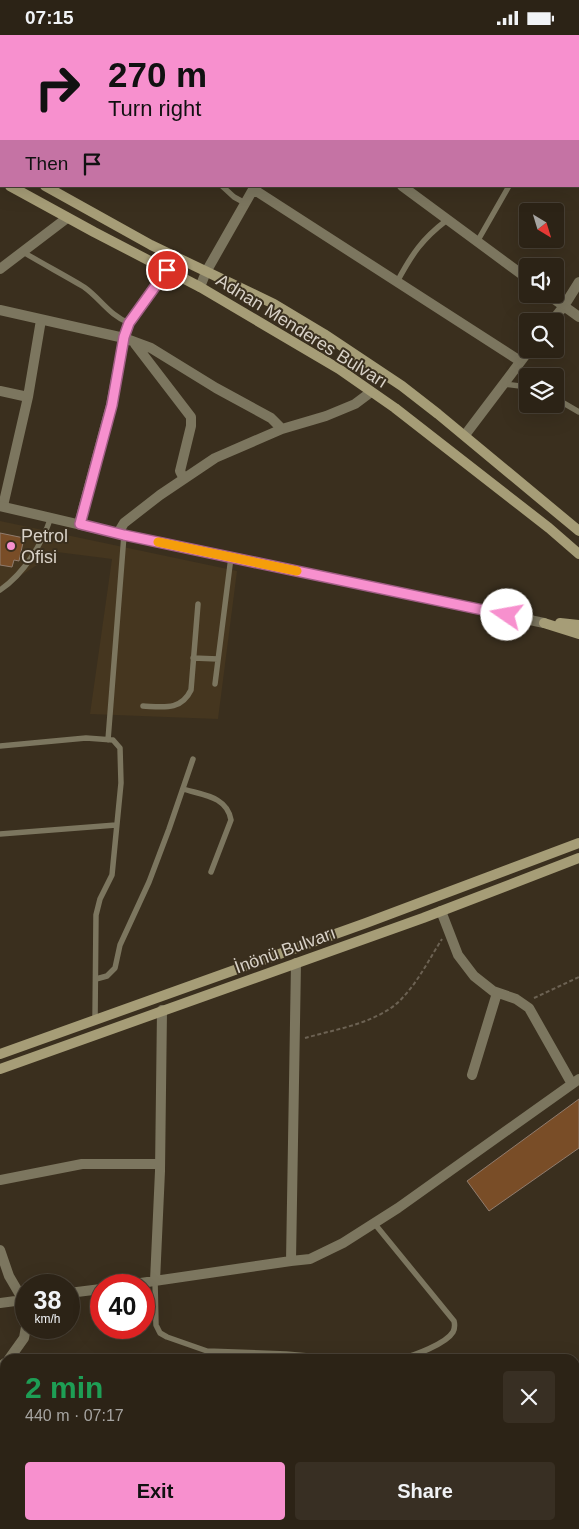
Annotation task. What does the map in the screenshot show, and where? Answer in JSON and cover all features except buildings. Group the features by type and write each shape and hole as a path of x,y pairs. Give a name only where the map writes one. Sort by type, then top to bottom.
{"main road":[{"name":"Adnan Menderes Bulvarı","path":"12,187 200,287 339,369 394,408 549,528 579,554"},
{"name":"Adnan Menderes Bulvarı","path":"47,187 151,245 274,304 324,334 402,386 465,435 579,531"},
{"path":"544,623 578,627"},
{"name":"İnönü Bulvarı","path":"0,1054 376,919 579,843"},
{"name":"İnönü Bulvarı","path":"0,1069 441,911 579,859"}],"street":[{"path":"200,287 206,272 254,187 520,361"},
{"path":"403,187 519,272"},
{"path":"0,269 67,218"},
{"path":"80,524 112,405 124,337 129,323 167,270"},
{"path":"558,313 579,282"},
{"path":"560,303 579,317"},
{"path":"0,310 124,337 134,343 151,348 216,388 271,418 282,429"},
{"path":"41,320 28,397 2,506 121,534 544,623"},
{"path":"134,343 191,417 191,426 180,471 184,479"},
{"path":"465,435 522,358"},
{"path":"0,391 28,397"},
{"path":"121,534 124,523 215,457 282,429 344,409 355,404 371,392"},
{"path":"162,1010 160,1164 155,1281 310,1259 343,1243 374,1223 576,1082 529,1008 516,999 497,993 474,976 458,955 441,911"},
{"path":"291,1261 296,963"},
{"path":"472,1075 497,993"},
{"path":"0,1180 82,1164 160,1164"},
{"path":"0,1250 15,1285"},
{"path":"0,1303 15,1302"},
{"path":"13,1354 24,1339"}],"lane":[{"path":"223,187 234,197 245,203"},
{"path":"477,242 508,187"},
{"path":"397,282 419,245 447,220"},
{"path":"23,252 85,288 118,319 129,323"},
{"path":"503,385 519,386"},
{"path":"564,403 579,412"},
{"path":"0,590 24,567 42,539 51,517"},
{"path":"108,740 121,534"},
{"path":"215,684 231,557"},
{"path":"143,706 172,707 185,700 191,690 198,604"},
{"path":"194,658 218,659"},
{"path":"0,746 86,738 116,742 120,748 121,783 112,875 100,899 96,915 95,1020"},
{"path":"96,979 107,976 115,968 120,945 149,882 193,759"},
{"path":"183,789 215,798 224,804 230,814 231,820 210,872"},
{"path":"0,834 116,825"},
{"path":"374,1223 454,1321 454,1329 449,1337 430,1348 414,1354"},
{"path":"155,1281 156,1325 160,1333 167,1337 207,1351 286,1354"}],"path":[{"path":"294,1041 365,1021 394,1005 413,985 448,929"},
{"path":"525,1005 549,990 579,977"}],"shaded area":[{"path":"0,521 237,571 218,719 90,714 112,559 57,552 0,589"}],"slow traffic":[{"path":"158,542 297,571"}],"place":[{"name":"Petrol Ofisi","path":"11,546"}],"route":[{"path":"167,270 129,323 124,337 112,405 80,524 124,535 507,615"}]}
